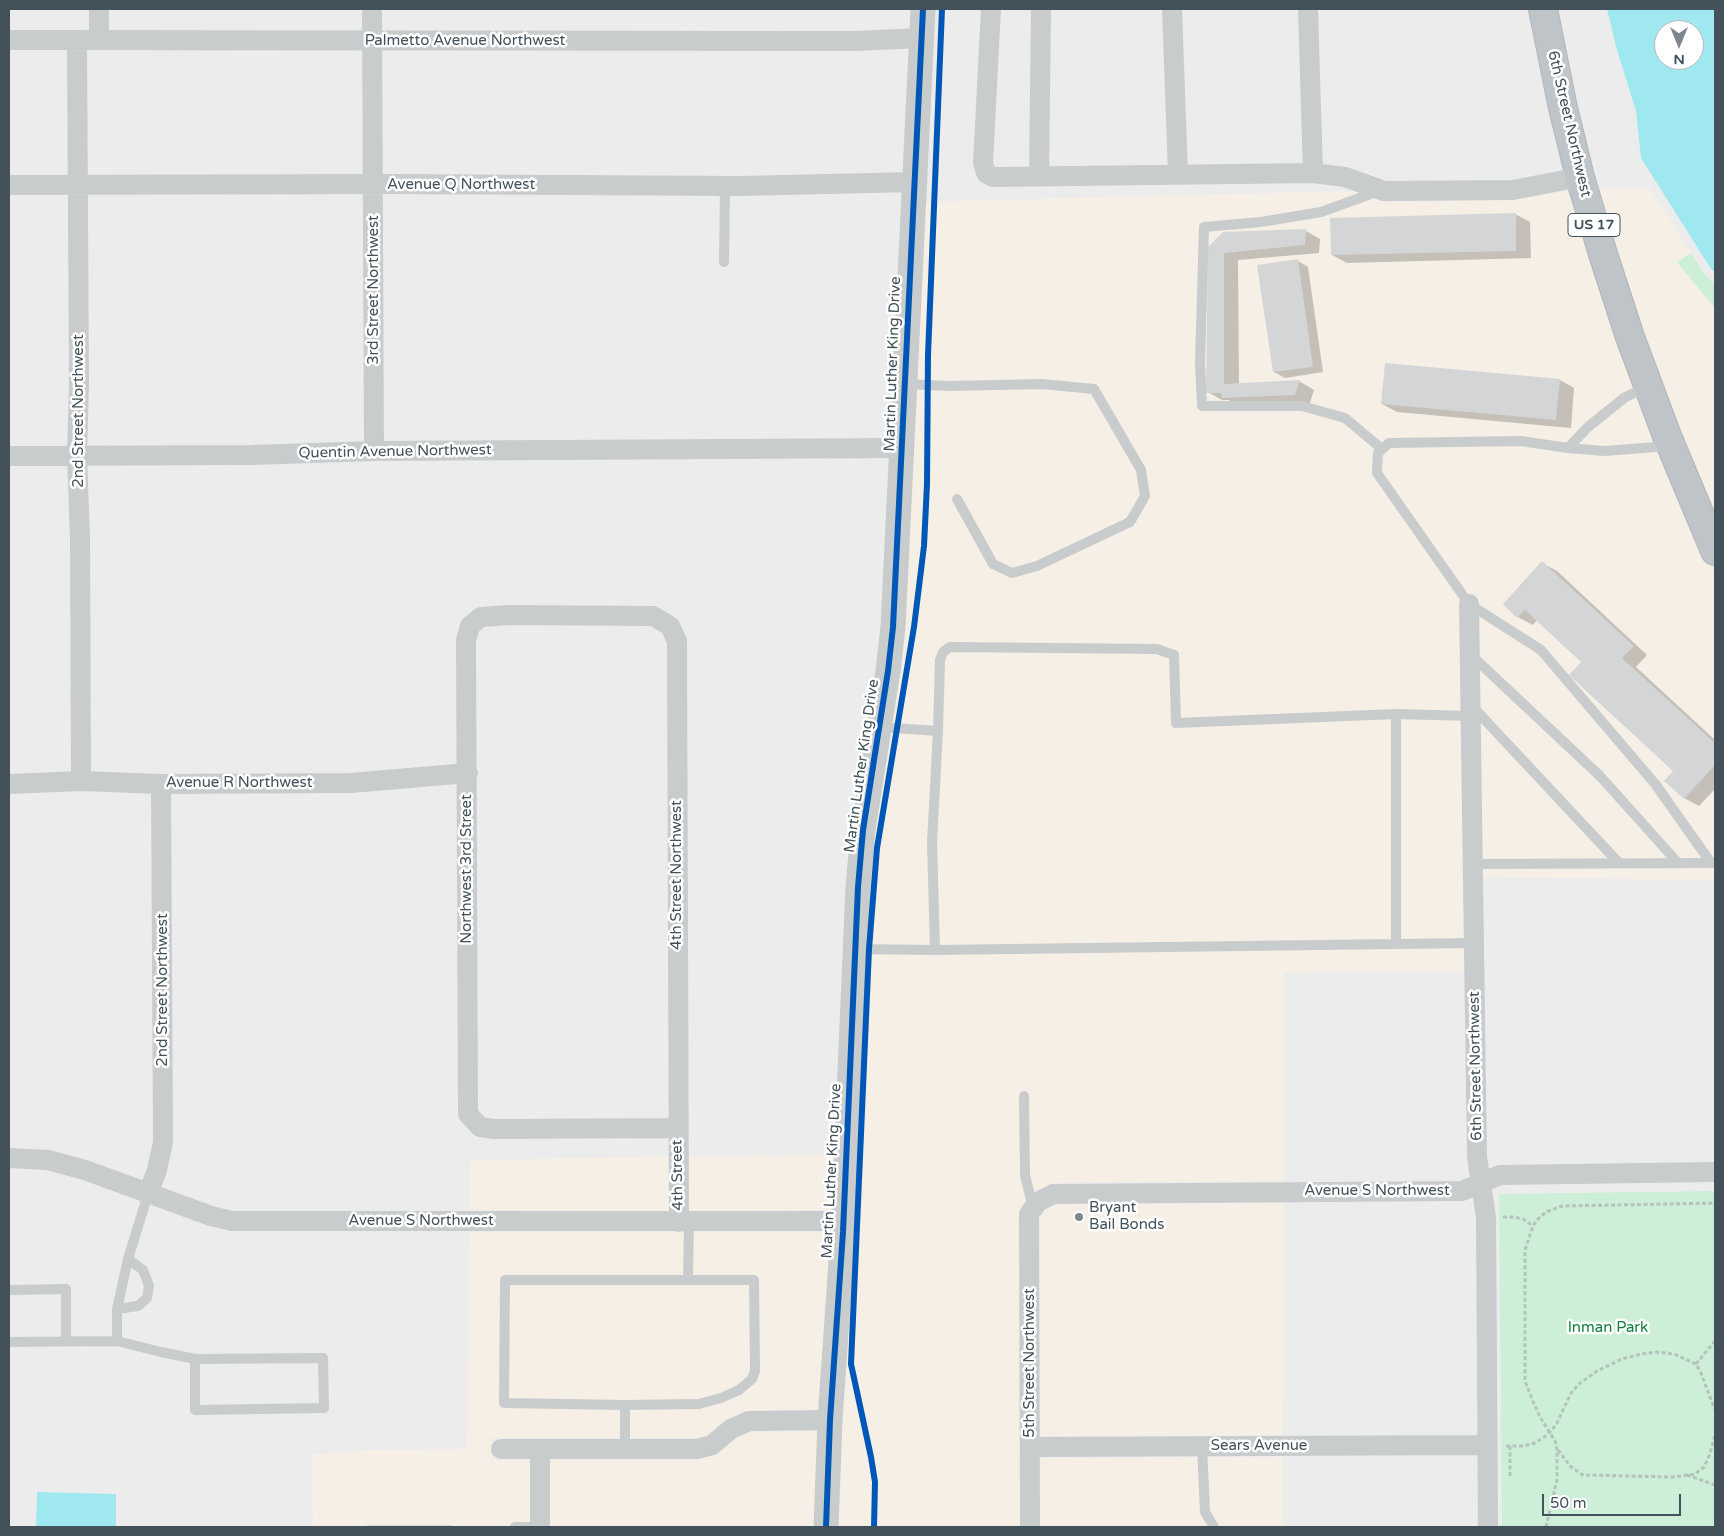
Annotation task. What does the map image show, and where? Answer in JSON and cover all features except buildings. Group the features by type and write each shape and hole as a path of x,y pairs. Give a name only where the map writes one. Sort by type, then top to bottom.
{"highway":[{"name":"6th Street Northwest","path":"1543,9 1580,177 1603,254 1669,441"},
{"name":"US 17","path":"1669,441 1712,537"}],"street":[{"path":"99,9 99,40"},
{"name":"3rd Street Northwest","path":"372,9 374,450"},
{"name":"Martin Luther King Drive","path":"826,1527 830,1420 843,1221 858,887 863,830 893,627 923,9"},
{"path":"991,9 983,163 986,172 993,178 1178,174 1313,174 1345,176 1384,191 1514,190 1580,177"},
{"path":"1039,177 1041,9"},
{"path":"1172,9 1178,174"},
{"path":"1308,9 1313,174"},
{"name":"Palmetto Avenue Northwest","path":"9,40 855,41 922,38"},
{"name":"2nd Street Northwest","path":"77,40 80,382 77,456 80,538 81,782"},
{"name":"Avenue Q Northwest","path":"9,185 374,184 725,186 914,182"},
{"name":"Quentin Avenue Northwest","path":"9,456 252,455 374,450 902,448"},
{"name":"6th Street Northwest","path":"1469,604 1477,1158 1486,1217 1488,1527"},
{"name":"4th Street Northwest","path":"475,622 481,617 510,615 653,616 670,626 676,640 678,1128"},
{"name":"Northwest 3rd Street","path":"475,622 470,626 466,640 468,1114 480,1127 494,1129 678,1128"},
{"name":"Avenue R Northwest","path":"9,784 81,782 161,784 351,783 468,773"},
{"name":"2nd Street Northwest","path":"148,1194 157,1170 163,1142 161,784"},
{"name":"4th Street","path":"678,1128 684,1222"},
{"name":"Avenue S Northwest","path":"9,1158 48,1160 85,1170 211,1216 232,1221 843,1221"},
{"name":"Avenue S Northwest","path":"1036,1205 1053,1194 1462,1191 1500,1175 1715,1172"},
{"name":"5th Street Northwest","path":"1030,1527 1029,1214 1036,1205"},
{"path":"501,1449 697,1449 712,1445 732,1429 749,1421 830,1420"},
{"name":"Sears Avenue","path":"1030,1447 1487,1445"},
{"path":"540,1449 540,1527"}],"lane":[{"path":"724,262 725,186"},
{"path":"1380,190 1321,212 1261,222 1204,227 1200,362 1202,406 1302,406 1345,418 1382,449"},
{"path":"905,384 949,386 1042,384 1094,389 1141,470 1145,496 1130,522 1037,566 1012,573 993,564 957,499"},
{"path":"1568,448 1588,427 1624,398 1648,385"},
{"path":"1669,441 1605,451 1521,441 1389,443 1378,453 1377,473 1469,604 1541,650 1656,785 1713,863"},
{"path":"935,950 932,842 940,660 943,652 950,647 1157,649 1174,655 1176,723 1471,710 1620,863"},
{"path":"1470,654 1600,776 1678,863"},
{"path":"1396,714 1396,944"},
{"path":"879,727 938,731"},
{"path":"1473,864 1713,863"},
{"path":"855,949 935,950 1474,943"},
{"path":"1024,1096 1025,1175 1036,1205"},
{"path":"117,1341 117,1310 128,1259 148,1194"},
{"path":"684,1222 688,1280"},
{"path":"117,1310 138,1306 147,1298 149,1286 142,1270 128,1259"},
{"path":"505,1280 754,1280 755,1371 752,1379 738,1390 721,1398 699,1404 625,1405 504,1403 505,1280"},
{"path":"9,1290 66,1289 66,1341"},
{"path":"9,1342 117,1341 195,1359 322,1358 324,1408 195,1410 195,1359"},
{"path":"625,1405 625,1449"},
{"path":"1202,1446 1205,1512 1214,1527"},
{"path":"515,1527 540,1527"}],"path":[{"path":"1715,1203 1562,1206 1546,1212 1537,1220 1525,1250 1525,1381 1540,1417 1550,1432 1558,1450 1571,1467 1583,1475 1672,1477 1695,1474 1704,1467 1715,1435"},
{"path":"1502,1217 1523,1219 1533,1226"},
{"path":"1696,1364 1715,1341"},
{"path":"1487,1445 1510,1446 1535,1443 1556,1425 1571,1394 1580,1383 1597,1371 1622,1358 1641,1354 1657,1352 1674,1354 1696,1364 1715,1410"},
{"path":"1510,1446 1510,1477"},
{"path":"1546,1527 1557,1480 1558,1450"},
{"path":"1687,1475 1715,1485"}],"shaded area":[{"path":"1594,189 1650,189 1691,253 1677,263 1715,308 1715,525 1676,431"},
{"path":"1571,190 1655,431 1715,576 1715,880 1483,877 1478,594 1460,594 1465,971 1284,972 1284,1181 1082,1182 1053,1183 1040,1189 1037,1187 1027,1200 1021,1527 835,1527 867,888 923,202 1353,191 1384,202 1513,200"},
{"path":"836,1155 834,1210 688,1211 687,1157"},
{"path":"668,1157 669,1211 469,1210 470,1160"},
{"path":"1082,1203 1284,1203 1283,1435 1040,1436 1039,1218 1044,1210 1056,1205"},
{"path":"469,1232 833,1232 821,1409 746,1411 726,1420 708,1435 696,1438 491,1438 491,1460 530,1460 530,1527 313,1527 312,1455 367,1450 467,1449"},
{"path":"820,1431 816,1527 549,1527 549,1460 697,1460 714,1455 736,1438 751,1432"},
{"path":"1283,1457 1283,1527 1040,1527 1040,1458"}],"green space":[{"path":"1691,253 1705,275 1715,284 1715,308 1677,262"},
{"name":"Inman Park","path":"1715,1191 1715,1527 1502,1527 1499,1194"}],"water":[{"path":"1607,9 1715,9 1715,272 1711,269 1641,158 1636,111 1617,50"},
{"path":"37,1492 116,1494 116,1527 36,1527"}],"cycle path":[{"path":"826,1527 830,1420 843,1232 858,887 863,830 893,627 923,9"},
{"path":"874,1527 875,1482 851,1364 869,949 877,848 914,627 924,546 927,484 928,355 942,9"}],"place":[{"name":"Bryant Bail Bonds","path":"1079,1217"}]}
